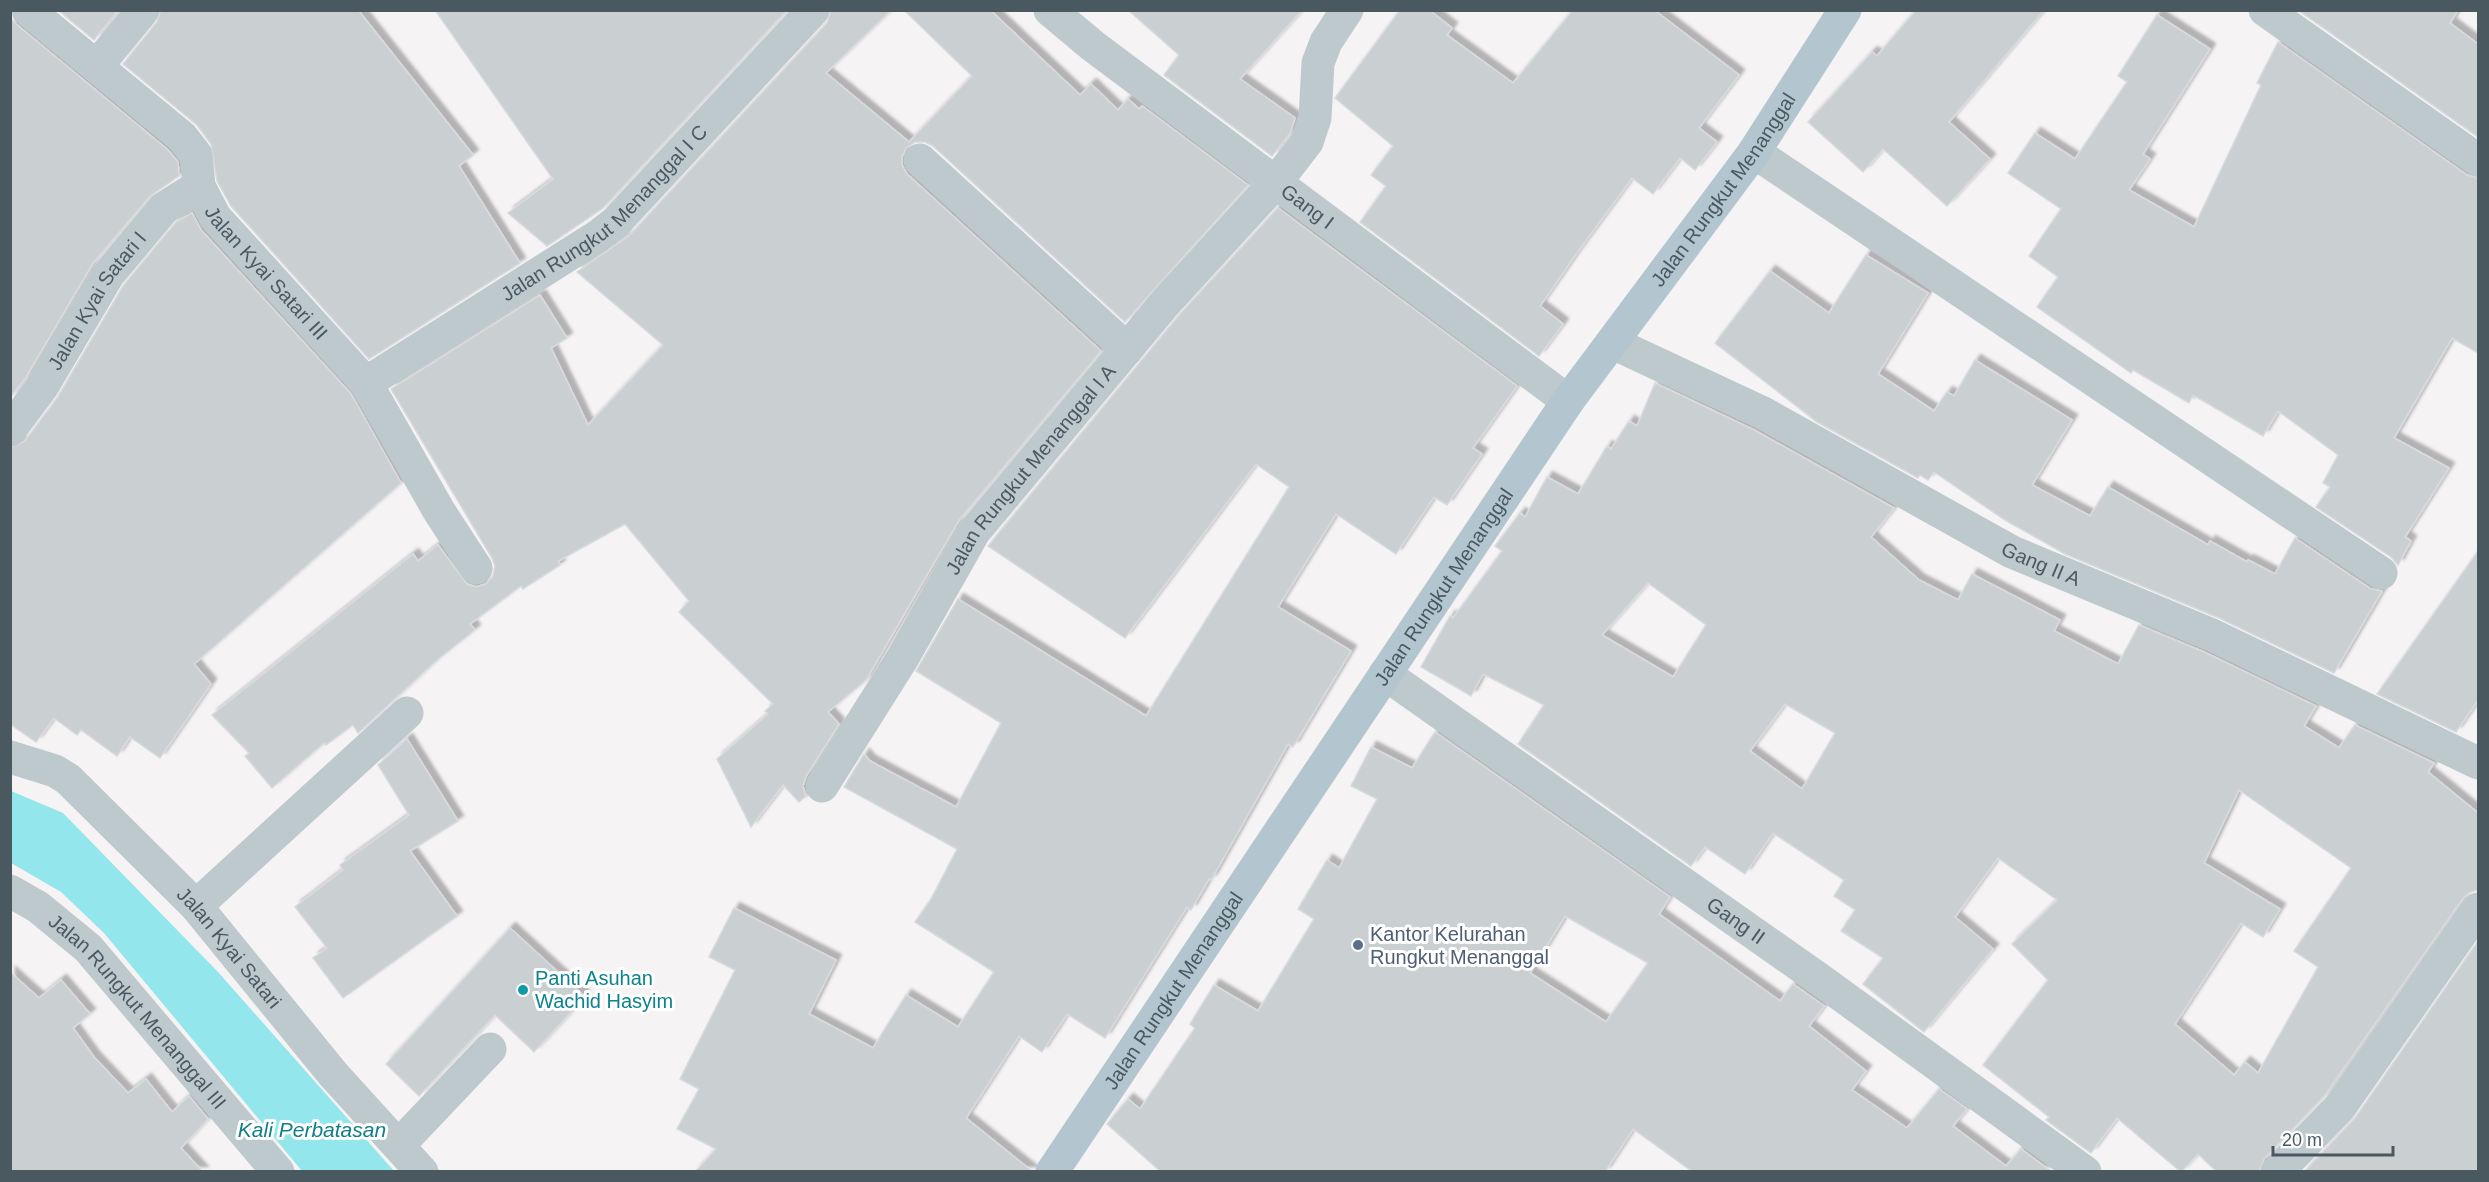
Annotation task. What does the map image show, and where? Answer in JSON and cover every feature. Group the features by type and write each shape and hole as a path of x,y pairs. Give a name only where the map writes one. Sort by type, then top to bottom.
{"main road":[{"name":"Jalan Rungkut Menanggal","path":"1052,1172 1568,401 1754,152 1845,10"}],"street":[{"name":"Jalan Kyai Satari III","path":"28,10 182,137 196,155 199,186 215,217 366,383 439,511 476,568"},
{"path":"97,66 142,10"},
{"name":"Jalan Rungkut Menanggal I C","path":"366,383 598,236 616,222 813,10"},
{"name":"Gang I","path":"1050,10 1093,46 1568,401"},
{"name":"Jalan Rungkut Menanggal I A","path":"822,786 902,659 974,532 1127,349 1276,182 1307,142 1313,128 1318,63 1326,42 1347,10"},
{"path":"2265,10 2478,160"},
{"path":"1754,152 2381,573"},
{"path":"920,160 1127,349"},
{"name":"Jalan Kyai Satari I","path":"10,430 42,387 108,275 164,208 199,186"},
{"name":"Gang II A","path":"1613,343 1763,413 2012,552 2212,635 2478,761"},
{"name":"Gang II","path":"1385,674 1819,979 2085,1172"},
{"path":"196,906 407,713"},
{"name":"Jalan Kyai Satari","path":"10,757 55,771 68,779 196,906 333,1074 422,1172"},
{"name":"Jalan Rungkut Menanggal III","path":"10,891 38,908 88,948 278,1172"},
{"path":"2277,1172 2340,1107 2478,909"},
{"path":"399,1145 490,1049"}],"water":[{"name":"Kali Perbatasan","path":"11,791 63,813 218,972 394,1171 302,1171 104,933 61,892 11,863"}],"building":[{"path":"58,10 118,10 94,40"},
{"path":"161,10 358,10 473,155 459,166 520,263 369,359 231,206 217,181 211,144 197,125 123,64 157,22"},
{"path":"435,10 787,10 603,208 547,246 508,213 553,179"},
{"path":"831,10 891,10 826,73 909,142 972,76 904,10 990,10 1080,95 1091,84 1118,110 1128,99 1139,109 1142,106 1248,185 1125,322 933,146 925,142 915,142 906,148 902,157 902,165 907,174 1101,351 959,520 866,680 828,712 839,724 806,776 803,786 806,796 799,802 783,785 751,827 717,759 768,714 765,711 773,704 679,612 689,601 625,524 558,561 560,565 523,589 521,586 470,624 475,630 437,660 358,733 353,725 326,745 324,743 272,788 245,756 249,753 212,715 413,554 418,561 438,545 467,584 476,587 486,584 493,576 495,566 492,558 391,389 540,295 567,338 551,348 588,425 663,345 577,272 630,235 827,23"},
{"path":"1128,10 1302,10 1240,79 1295,118 1290,133 1272,156 1164,75 1179,55"},
{"path":"1400,10 1429,10 1452,28 1447,35 1513,83 1573,10 1654,10 1739,75 1699,128 1717,142 1695,170 1680,158 1653,194 1632,178 1576,254 1540,306 1563,324 1539,356 1360,222 1386,186 1371,175 1393,146 1335,98"},
{"path":"1916,10 2044,10 1949,122 1990,159 1947,206 1883,149 1863,172 1808,122 1872,52 1877,56"},
{"path":"2298,10 2458,10 2450,23 2478,44 2478,137"},
{"path":"2157,15 2210,49 2143,154 2150,159 2129,190 2194,227 2261,85 2257,83 2278,42 2467,175 2478,178 2478,353 2452,338 2394,438 2449,468 2405,537 2411,541 2398,565 2391,557 2316,507 2330,487 2323,483 2338,455 2278,411 2263,436 2193,395 2189,403 2133,370 2131,373 2037,307 2058,277 2029,256 2061,209 2008,173 2035,133 2075,159 2127,82 2118,76"},
{"path":"10,17 168,150 178,162 179,176 150,196 93,263 26,377 10,398"},
{"path":"1278,208 1517,386 1473,448 1482,454 1447,505 1434,497 1396,554 1336,514 1278,607 1351,651 1293,747 1288,744 1211,880 1209,879 1191,910 1187,907 1105,1038 1067,1014 1042,1052 1019,1036 966,1118 1033,1172 695,1172 716,1149 677,1129 699,1089 680,1079 735,970 709,957 734,908 836,960 809,1014 873,1048 906,995 958,1027 994,972 915,922 931,899 957,849 844,787 864,754 870,761 956,807 1001,723 916,671 958,599 1146,716 1289,487 1256,464 1125,638 988,546 1180,314"},
{"path":"192,213 201,230 351,394 401,483 194,664 211,684 160,758 130,737 117,756 81,730 77,735 54,718 36,742 10,724 10,448 25,441 57,398 123,286 176,222"},
{"path":"1866,255 1928,293 1878,374 1934,411 1947,392 1954,396 1975,360 2072,420 2032,485 2090,516 2108,487 2208,545 2210,541 2247,562 2248,560 2275,574 2295,538 2371,589 2382,591 2334,673 2219,618 2065,554 2005,520 1934,472 1928,480 1920,475 1918,478 1817,422 1715,343 1770,271 1829,313"},
{"path":"1655,383 1754,430 1894,508 1871,537 1919,580 1958,600 1972,574 2060,620 2054,631 2118,664 2139,625 2204,652 2316,706 2304,726 2339,748 2355,725 2434,763 2428,772 2478,813 2478,890 2470,892 2463,898 2325,1095 2264,1159 2259,1172 2217,1172 2198,1154 2181,1172 2117,1118 2091,1153 2046,1120 2049,1117 1983,1065 2048,980 2012,944 2057,900 1998,858 1955,917 1993,949 1924,1032 1863,984 1883,958 1841,931 1855,910 1834,896 1844,880 1773,833 1745,874 1705,847 1691,866 1518,744 1544,705 1483,674 1471,696 1421,667 1450,616 1453,618 1502,551 1495,546 1520,513 1525,517 1547,477 1578,494 1607,446 1611,449 1629,421 1637,426","holes":["1648,583 1706,625 1673,677 1602,635","1785,704 1835,733 1802,789 1750,751","2239,790 2351,868 2294,951 2318,967 2258,1073 2245,1062 2234,1075 2175,1024 2241,923 2263,937 2280,909 2204,863"]},
{"path":"2478,551 2478,700 2456,732 2377,694"},
{"path":"1435,732 1670,897 1659,914 1780,1001 1793,984 1824,1006 1809,1026 1866,1071 1852,1090 1907,1128 1939,1089 1967,1109 1953,1126 2006,1166 2021,1149 2052,1172 1693,1172 1633,1129 1605,1172 1161,1172 1107,1124 1128,1099 1140,1109 1195,1028 1190,1024 1214,985 1258,1011 1314,919 1298,909 1327,860 1339,868 1377,799 1351,786 1371,747 1412,768","holes":["1565,916 1648,963 1606,1022 1530,973"]},
{"path":"407,739 458,821 410,851 457,916 343,998 313,958 327,948 295,907 343,870 340,865 409,815 378,765"},
{"path":"510,928 585,997 534,1052 495,1015 419,1096 386,1064"},
{"path":"2478,941 2478,1172 2304,1172 2355,1118"},
{"path":"10,972 39,998 61,980 90,1014 73,1028 94,1057 128,1093 146,1079 172,1112 189,1096 208,1119 181,1148 203,1172 10,1172"}],"place":[{"name":"Kantor Kelurahan Rungkut Menanggal","path":"1358,945"},
{"name":"Panti Asuhan Wachid Hasyim","path":"523,990"}]}
